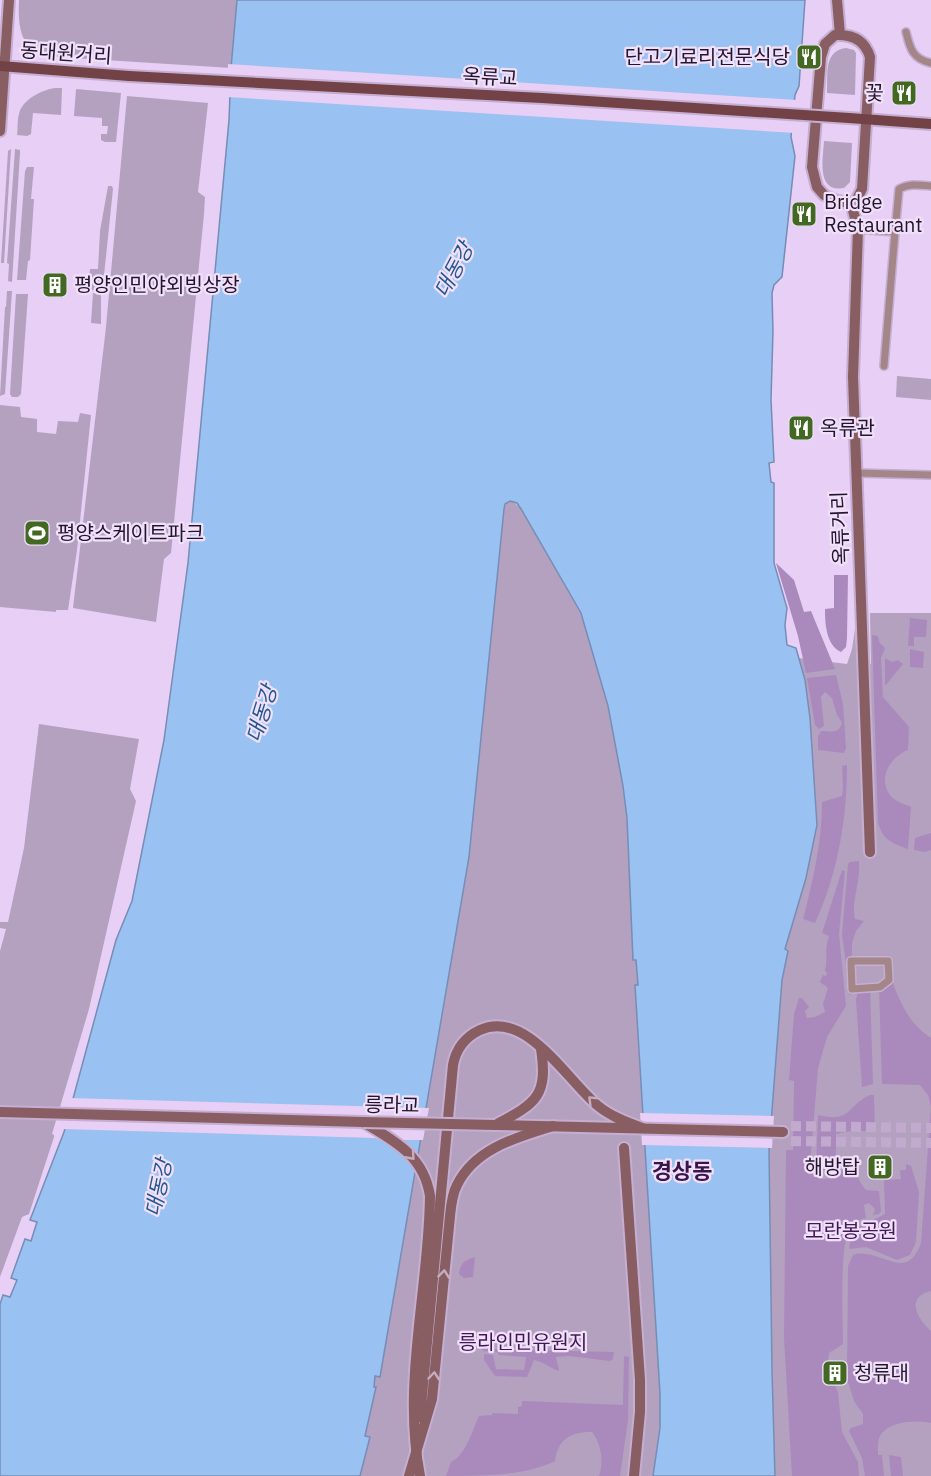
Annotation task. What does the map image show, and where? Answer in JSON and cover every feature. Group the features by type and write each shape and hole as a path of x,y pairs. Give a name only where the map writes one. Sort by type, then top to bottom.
{"main road":[{"path":"0,131 2,66 9,0"},
{"path":"837,0 840,35"},
{"path":"835,35 854,37 864,44 868,51 870,66 867,120 862,189 856,201 851,203 837,201 824,195 817,187 812,167 821,57 825,44 835,35"},
{"name":"동대원거리","path":"2,66 129,76"},
{"name":"옥류교","path":"129,76 530,98 931,124"},
{"name":"옥류거리","path":"851,203 858,230 853,354 870,852"},
{"path":"416,1453 453,1065 458,1049 474,1033 485,1028 502,1026 515,1029 541,1048 598,1106 618,1119 642,1128"},
{"path":"495,1125 523,1109 539,1093 544,1080 541,1048"},
{"name":"릉라교","path":"0,1112 788,1133"},
{"path":"363,1122 402,1147 416,1161 426,1178 430,1205 413,1397 416,1453 420,1476"},
{"path":"409,1476 432,1399 450,1216 456,1187 471,1166 490,1151 515,1138 553,1126"},
{"path":"624,1148 640,1380 640,1412 634,1476"}],"street":[{"path":"906,32 909,47 915,57 920,61 931,63"},
{"path":"884,366 899,189 917,184 931,186"},
{"path":"858,230 895,232"},
{"path":"856,473 931,475"},
{"path":"851,961 888,961 889,980 879,987 852,989 851,961"}],"green space":[{"path":"19,0 237,0 231,68 42,56 24,40 19,17"},
{"path":"846,48 856,53 855,95 827,93 827,72 830,59 833,54"},
{"path":"62,88 61,115 33,113 31,134 17,135 18,117 24,104 38,93"},
{"path":"76,89 121,93 116,142 101,140 101,134 107,134 108,126 102,126 102,118 74,116"},
{"path":"127,96 208,103 198,192 205,197 204,214 171,553 164,559 156,622 73,608 106,327"},
{"path":"824,141 852,143 850,182 844,188 835,188 825,180 823,173"},
{"path":"11,149 4,263 1,263 8,151"},
{"path":"15,149 20,150 20,153 12,282 8,281 9,264 7,263"},
{"path":"27,167 34,167 30,260 26,280 17,280 25,171"},
{"path":"108,186 112,186 113,189 102,291 88,290 90,269 98,269 100,231"},
{"path":"7,291 12,291 5,394 0,396 5,307"},
{"path":"93,293 101,294 101,324 91,323"},
{"path":"16,294 28,294 21,394 18,397 12,397 10,394"},
{"path":"897,376 931,379 931,400 896,397"},
{"name":"평양스케이트파크","path":"0,405 20,407 21,417 37,419 37,432 56,434 58,421 78,422 80,413 91,415 77,550 68,610 56,610 56,612 0,607"},
{"name":"릉라인민유원지","path":"513,501 521,509 581,613 608,706 623,786 627,818 633,959 636,959 638,985 635,986 660,1394 660,1428 653,1476 360,1476 369,1437 365,1436 375,1376 380,1376 469,857 504,508 507,502"},
{"name":"모란봉공원","path":"870,613 931,613 931,1476 775,1476 769,1150 782,980 788,952 785,949 806,878 817,825 810,718 805,680 799,658 847,664 855,629 857,665 871,664"},
{"path":"39,724 139,739 130,789 136,801 89,1009 52,1134 54,1137 29,1214 22,1217 0,1277 0,951 6,929 0,928 0,922 8,922 24,848"}],"shaded area":[{"path":"776,563 794,580 804,612 811,611 835,669 806,673 798,636"},
{"path":"834,575 848,575 847,638 846,647 841,652 829,639 825,621 825,609 834,608"},
{"path":"910,618 927,620 926,637 914,637 914,646 908,646"},
{"path":"872,635 878,636 879,642 885,648 881,658 883,697 909,727 908,750 901,753 890,764 885,778 888,792 894,799 911,807 908,849 888,840 882,833 878,822"},
{"path":"910,649 924,652 923,668 910,667"},
{"path":"885,658 892,662 898,660 903,664 885,686"},
{"path":"836,675 843,704 846,748 844,753 818,750 818,736 821,731 836,731 842,723 832,698 825,692 821,697 824,726 819,729 815,725 807,678"},
{"path":"847,765 840,846 830,885 815,923 803,919 819,846 822,802 842,796 842,766"},
{"path":"931,833 931,850 925,852 914,850 915,838"},
{"path":"859,861 854,912 855,919 864,921 856,931 852,943 852,992 850,996 842,934 848,864"},
{"path":"842,870 845,871 839,934 846,1006 827,1037 818,1068 810,1166 812,1174 825,1179 843,1170 852,1171 866,1190 879,1191 881,1211 873,1215 875,1209 869,1203 864,1205 866,1218 852,1225 847,1236 843,1266 843,1344 829,1353 825,1385 835,1386 838,1392 842,1432 858,1462 859,1476 792,1476 784,1338 786,1150 793,1150 794,1081 789,1080 794,1014 799,998 802,998 809,1007 805,1011 807,1018 825,1012 823,1004 828,988 820,982 823,975 826,976 827,973 825,971 829,936 822,933"},
{"path":"891,977 911,1019 931,1038 931,1107 928,1095 920,1085 882,1084 879,987"},
{"path":"870,988 873,1084 862,1087 856,1000 858,990"},
{"path":"870,1095 874,1095 875,1131 836,1134 836,1168 819,1171 816,1165 818,1115 837,1117 843,1115"},
{"path":"931,1107 931,1291 918,1298 916,1309 921,1321 931,1331 931,1423 906,1422 883,1432 879,1440 878,1455 882,1455 884,1476 865,1476 862,1458 849,1431 863,1424 863,1414 854,1401 847,1379 848,1266 853,1255 872,1255 900,1263 908,1261 915,1255 921,1243"},
{"path":"906,1164 911,1166 919,1192 916,1242 910,1255 897,1260 866,1247 849,1249 853,1230 885,1214 884,1180 901,1179 900,1170 906,1170"},
{"path":"475,1257 473,1277 464,1278 459,1274 462,1265"},
{"path":"482,1349 614,1352 613,1359 610,1361 569,1356 556,1357 559,1371 534,1360 527,1377 495,1376 484,1360 484,1354 493,1355 496,1369 524,1370 526,1357 499,1355 497,1352"},
{"path":"624,1356 629,1357 628,1420 620,1476 599,1476 601,1453 592,1432 577,1433 566,1438 559,1447 555,1461 530,1470 503,1474 446,1476 451,1462 465,1448 479,1416 492,1415 492,1413 518,1414 518,1407 522,1406 522,1401 623,1405"},
{"path":"889,1455 901,1457 903,1476 891,1476"}],"water":[{"name":"대동강","path":"237,0 805,0 799,86 795,95 791,137 795,156 782,277 774,285 772,293 771,400 774,462 769,463 771,482 774,483 774,563 787,608 785,625 787,645 796,648 805,680 810,718 817,825 806,878 785,949 788,951 782,980 769,1150 775,1476 653,1476 660,1428 660,1394 635,985 638,985 636,960 633,960 627,818 623,786 608,706 581,613 521,509 517,503 510,501 505,504 504,509 469,857 380,1377 375,1376 374,1387 376,1387 365,1436 370,1437 360,1476 0,1476 0,1304 3,1295 10,1297 17,1280 11,1278 25,1239 31,1241 37,1222 30,1220 64,1132 116,940 132,901 164,740 188,563 229,120"}],"pier":[{"path":"228,64 797,100 795,133 227,97"},
{"path":"70,1098 429,1108 423,1140 402,1140 420,1159 412,1164 397,1150 375,1138 61,1129"},
{"path":"640,1113 774,1116 772,1148 642,1145"}],"tunnel":[{"path":"791,1126 931,1128"},
{"path":"791,1141 931,1143"}],"place":[{"name":"단고기료리전문식당","path":"809,57"},
{"name":"꽃","path":"904,93"},
{"name":"Bridge Restaurant","path":"804,214"},
{"name":"평양인민야외빙상장","path":"55,285"},
{"name":"옥류관","path":"801,428"},
{"name":"평양스케이트파크","path":"37,533"},
{"name":"해방탑","path":"880,1167"},
{"name":"청류대","path":"835,1373"}],"district":[{"name":"경상동","path":"682,1171"}]}
